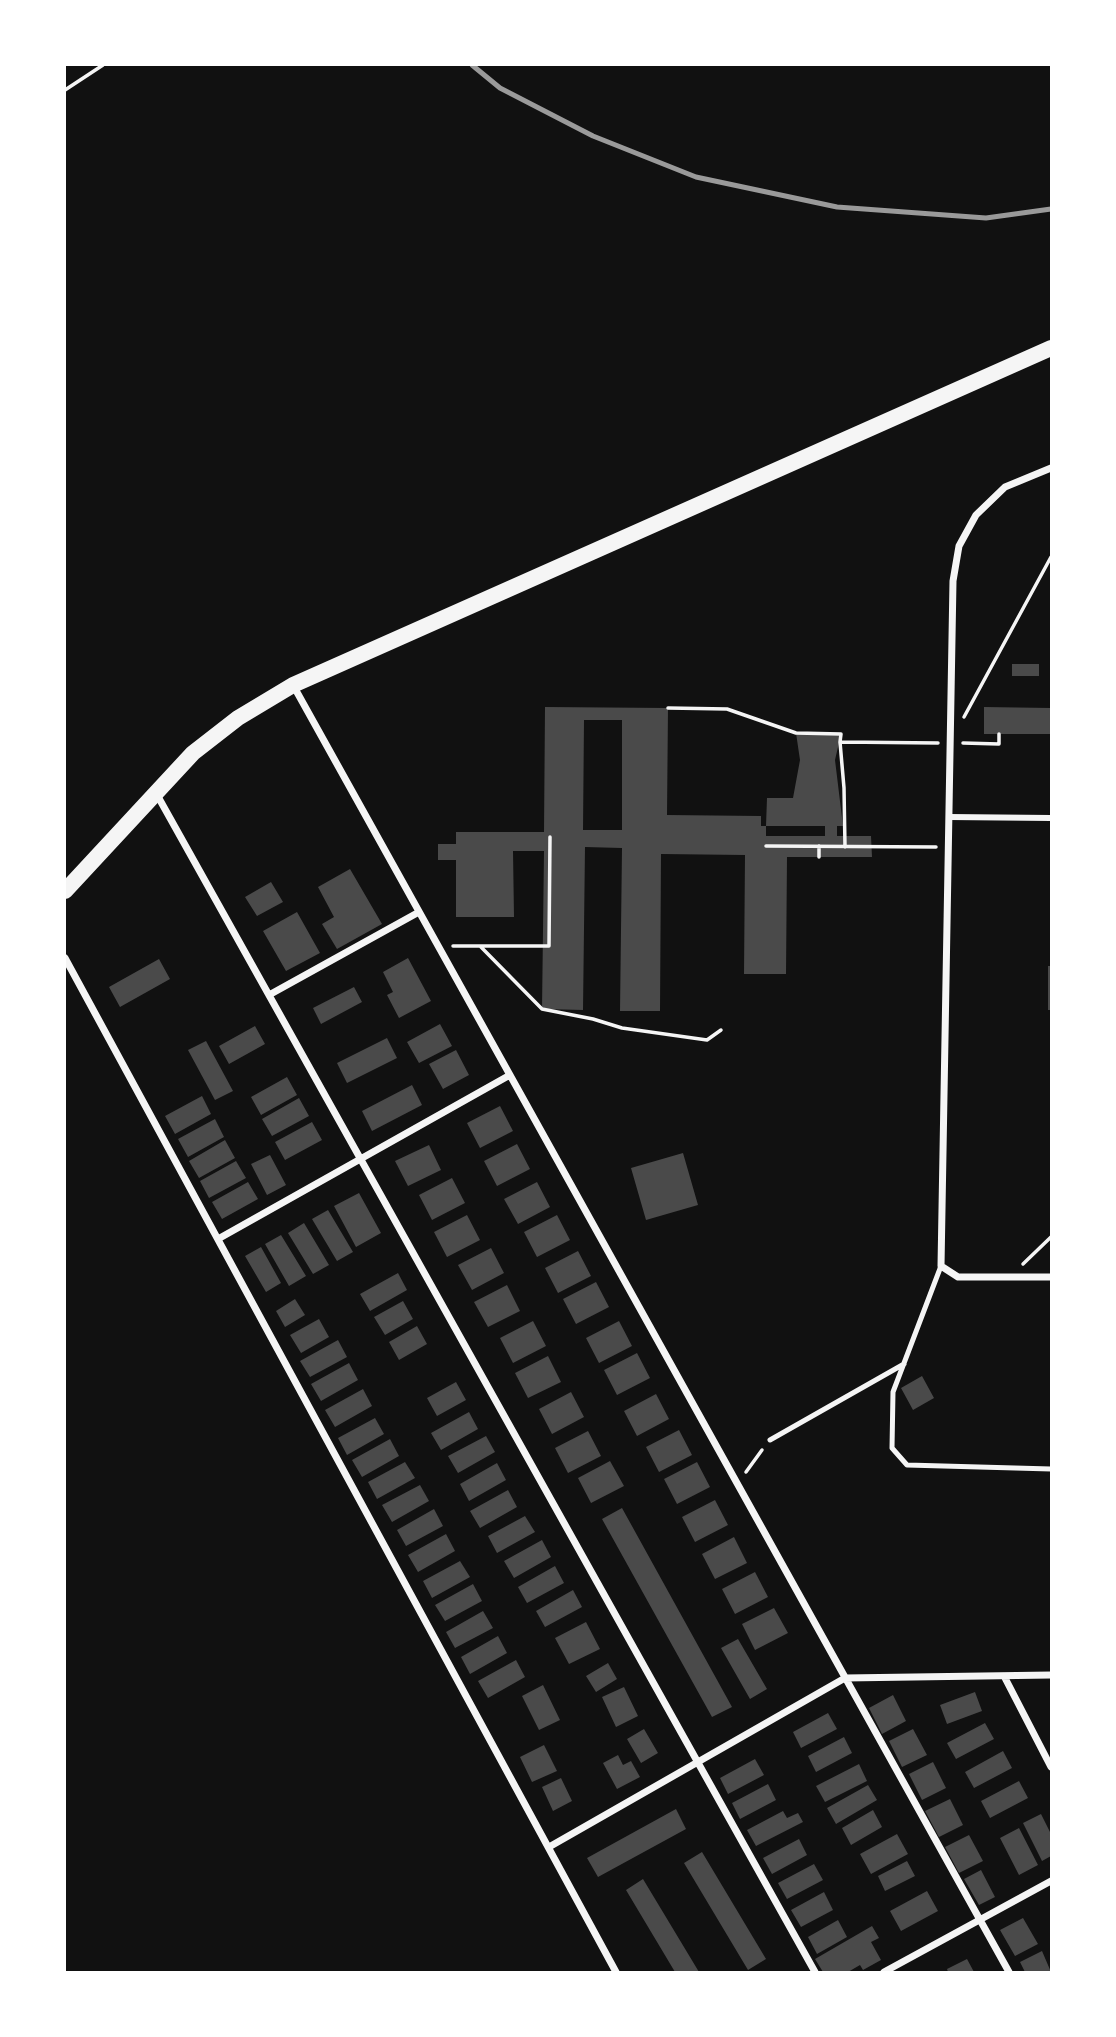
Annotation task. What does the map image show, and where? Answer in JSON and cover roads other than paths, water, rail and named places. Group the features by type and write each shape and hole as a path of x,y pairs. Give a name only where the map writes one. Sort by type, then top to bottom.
{"main road":[{"path":"65,891 193,753 238,718 293,685 1051,348"}],"street":[{"path":"1051,468 1005,487 976,515 959,546 953,581 941,1266 958,1277 1051,1277"},
{"path":"293,685 1009,1972"},
{"path":"156,793 815,1972"},
{"path":"949,817 1051,818"},
{"path":"269,995 419,912"},
{"path":"65,958 616,1972"},
{"path":"218,1239 510,1075"},
{"path":"548,1847 845,1678 1051,1675"},
{"path":"1004,1676 1051,1767"},
{"path":"884,1972 1051,1881"}],"lane":[{"path":"941,1266 893,1392 892,1448 907,1465 1051,1469"},
{"path":"770,1440 904,1364"}],"railway":[{"path":"472,65 500,88 593,136 696,177 837,207 986,218 1051,209"}]}
